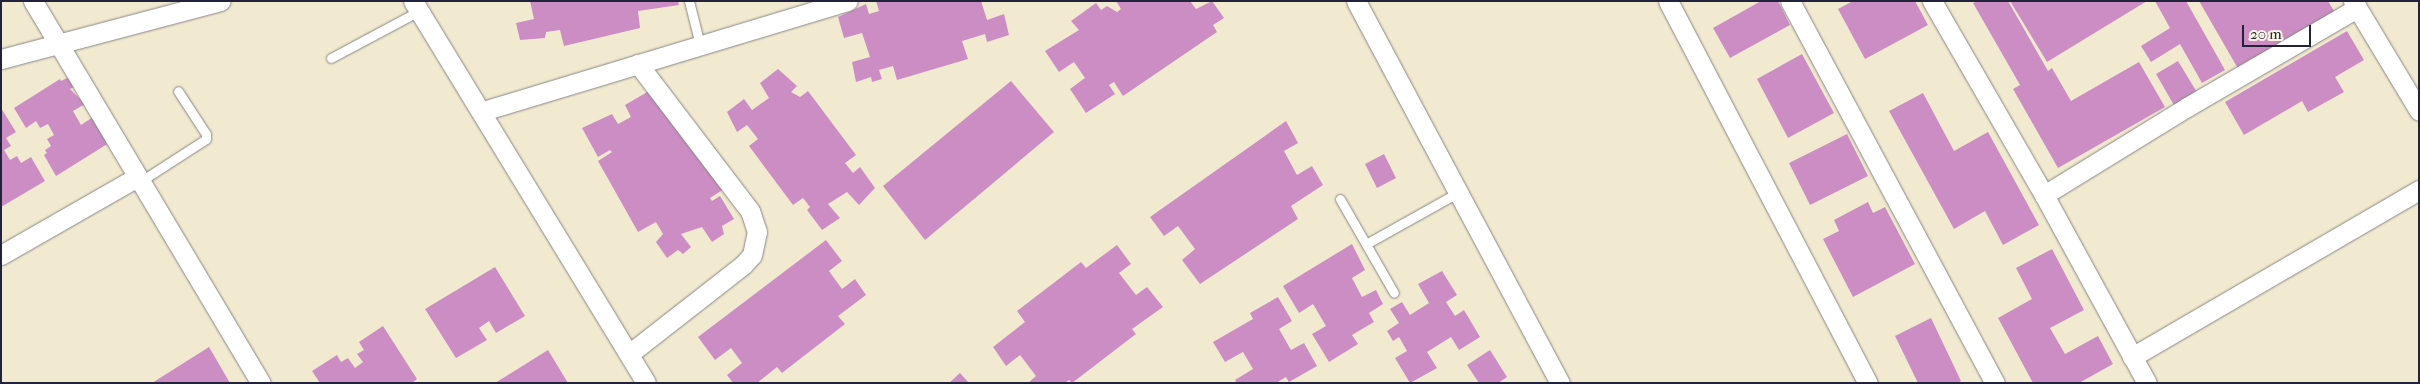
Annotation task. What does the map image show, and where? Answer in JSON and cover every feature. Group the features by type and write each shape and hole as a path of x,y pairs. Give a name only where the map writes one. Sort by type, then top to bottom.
{"street":[{"path":"33,1 261,383"},
{"path":"1,58 220,1"},
{"path":"483,111 848,1"},
{"path":"1356,1 1460,192 1560,383"},
{"path":"1668,1 1868,383"},
{"path":"1790,1 1995,383"},
{"path":"1937,3 2147,383"},
{"path":"2044,195 2355,5 2419,111"},
{"path":"416,6 483,111 646,383"},
{"path":"629,354 743,265 752,255 757,232 750,211 638,64"},
{"path":"1,255 139,179"},
{"path":"2132,357 2419,190"}],"lane":[{"path":"690,1 700,45"},
{"path":"331,58 416,6"},
{"path":"139,179 206,139 206,134 178,91"},
{"path":"1366,244 1460,192"},
{"path":"1340,199 1394,293"}],"building":[{"path":"530,1 678,1 679,5 638,11 640,28 564,46 560,30 546,32 545,38 520,40 516,23 534,19"},
{"path":"876,1 981,1 987,20 1004,14 1009,35 987,42 985,34 962,41 968,59 897,80 893,66 879,70 882,79 872,82 871,77 856,82 852,62 870,57 862,33 844,38 838,17 866,4 869,14 879,11"},
{"path":"1116,1 1190,1 1196,9 1212,1 1224,18 1213,25 1217,32 1123,96 1114,82 1109,85 1115,94 1086,113 1070,89 1085,78 1074,62 1059,72 1045,51 1079,30 1071,21 1096,3 1101,10 1107,6 1117,12 1121,9"},
{"path":"1761,1 1778,1 1790,25 1730,58 1713,28"},
{"path":"1853,1 1915,1 1928,25 1865,59 1838,9"},
{"path":"1977,1 2008,1 2048,71 2052,68 2071,101 2139,62 2165,107 2058,168 2013,89 2020,85 1973,3"},
{"path":"2010,1 2147,1 2047,62"},
{"path":"2155,1 2186,1 2225,70 2202,83 2180,44 2151,62 2141,46 2170,28"},
{"path":"2199,1 2328,1 2337,16 2240,72"},
{"path":"2347,31 2364,60 2335,77 2344,92 2308,112 2302,101 2244,135 2225,102"},
{"path":"1802,54 1834,113 1788,138 1757,79"},
{"path":"2178,61 2198,94 2175,107 2156,74"},
{"path":"778,69 797,86 791,92 800,97 808,91 856,155 845,163 853,173 860,167 875,188 859,205 847,192 828,204 840,218 822,230 807,210 810,207 803,198 793,205 749,146 758,139 747,125 737,132 727,112 744,99 752,110 769,98 760,83"},
{"path":"69,77 74,87 70,89 85,104 73,111 81,125 93,117 109,143 56,176 44,155 47,153 45,150 51,146 47,139 54,135 48,124 40,128 36,121 26,128 14,108 60,79 61,81"},
{"path":"1011,81 1054,132 925,240 883,186"},
{"path":"649,91 724,189 710,198 712,201 720,196 734,219 722,226 724,234 712,242 702,227 681,234 691,247 683,254 678,250 667,258 656,242 663,234 656,222 638,232 598,161 612,152 610,150 598,157 582,128 612,114 618,124 631,117 625,105"},
{"path":"1923,93 1954,151 1988,132 2039,225 2003,245 1985,211 1954,229 1889,111"},
{"path":"1,108 16,132 6,138 11,146 4,150 10,160 17,156 21,163 31,157 45,181 1,207"},
{"path":"1286,121 1298,143 1284,151 1297,175 1312,166 1323,185 1291,206 1298,219 1200,284 1182,260 1195,249 1178,226 1164,236 1150,217"},
{"path":"1847,134 1868,176 1810,205 1789,163"},
{"path":"1384,154 1396,178 1377,188 1365,164"},
{"path":"1868,202 1873,213 1885,207 1915,264 1853,297 1823,239 1839,231 1834,220"},
{"path":"826,240 842,261 829,271 842,289 855,279 866,295 838,316 845,324 782,373 777,367 757,383 733,383 727,375 742,363 731,348 715,360 698,337"},
{"path":"1352,244 1365,270 1352,278 1362,297 1376,290 1383,304 1369,313 1374,322 1352,335 1358,344 1329,362 1312,334 1326,326 1313,304 1299,313 1283,286"},
{"path":"1117,245 1131,264 1119,273 1136,295 1147,287 1163,307 1132,329 1136,334 1072,383 1069,380 1065,383 1028,383 1036,376 1020,355 1006,366 993,347 1025,322 1017,311 1081,262 1086,268"},
{"path":"2052,249 2084,310 2050,328 2065,354 2098,336 2113,364 2079,383 2033,383 1998,318 2032,299 2016,268"},
{"path":"495,267 525,316 496,333 489,321 479,328 487,340 456,358 425,309"},
{"path":"1442,271 1457,295 1446,302 1455,316 1464,310 1480,337 1459,350 1451,337 1427,352 1437,368 1410,383 1395,358 1407,351 1399,337 1393,341 1387,331 1399,323 1390,309 1402,302 1410,315 1429,303 1418,284"},
{"path":"1278,297 1292,321 1279,329 1291,350 1304,343 1317,366 1289,382 1286,377 1276,383 1237,383 1235,380 1253,369 1243,352 1225,362 1213,342 1253,319 1250,313"},
{"path":"1931,318 1961,381 1957,383 1918,383 1895,336"},
{"path":"383,326 417,379 412,383 320,383 312,371 337,355 341,362 348,358 355,368 363,362 357,354 364,350 359,342"},
{"path":"209,347 230,383 152,383"},
{"path":"548,350 568,383 495,383"},
{"path":"1490,350 1507,377 1498,383 1479,383 1467,365"},
{"path":"960,373 969,383 949,383"}]}
